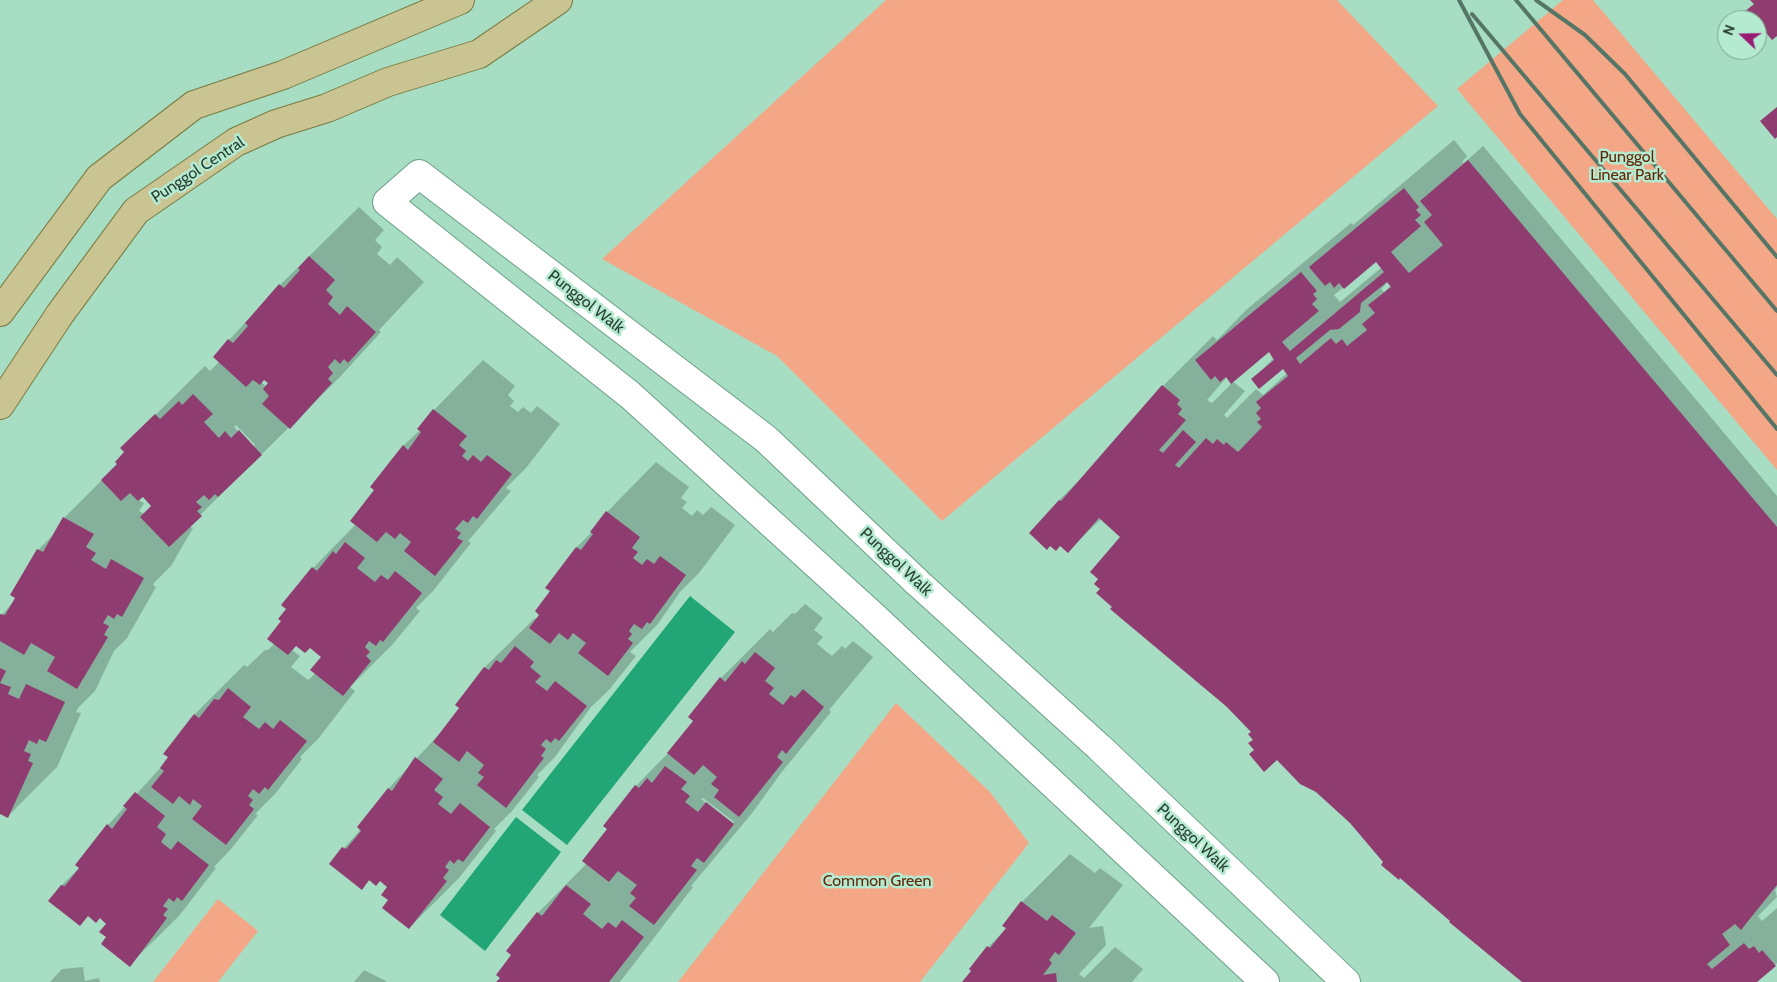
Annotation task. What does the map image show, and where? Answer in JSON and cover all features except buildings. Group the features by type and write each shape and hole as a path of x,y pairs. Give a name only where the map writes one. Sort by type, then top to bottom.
{"main road":[{"path":"0,312 99,178 194,105 284,75 460,0"},
{"name":"Punggol Central","path":"0,405 60,314 136,211 236,142 276,124 327,108 388,82 479,54 558,0"}],"street":[{"name":"Punggol Walk","path":"1265,982 883,625 630,395 386,202 419,174 766,439 918,583 1099,747 1346,982"}],"green space":[{"path":"886,0 1337,0 1438,106 942,521 777,356 602,259"},
{"name":"Punggol Linear Park","path":"1563,0 1593,0 1777,219 1777,470 1457,89"},
{"name":"Common Green","path":"896,703 990,792 1029,843 920,982 678,982"},
{"path":"218,899 258,931 218,982 153,982"}],"shaded area":[{"path":"690,596 735,632 567,845 522,810"},
{"path":"516,817 561,852 485,951 440,915"}],"railway":[{"path":"1459,0 1520,114 1777,429"},
{"path":"1516,0 1777,311"},
{"path":"1536,0 1585,35 1625,74 1777,257"},
{"path":"1472,14 1777,375"}]}
